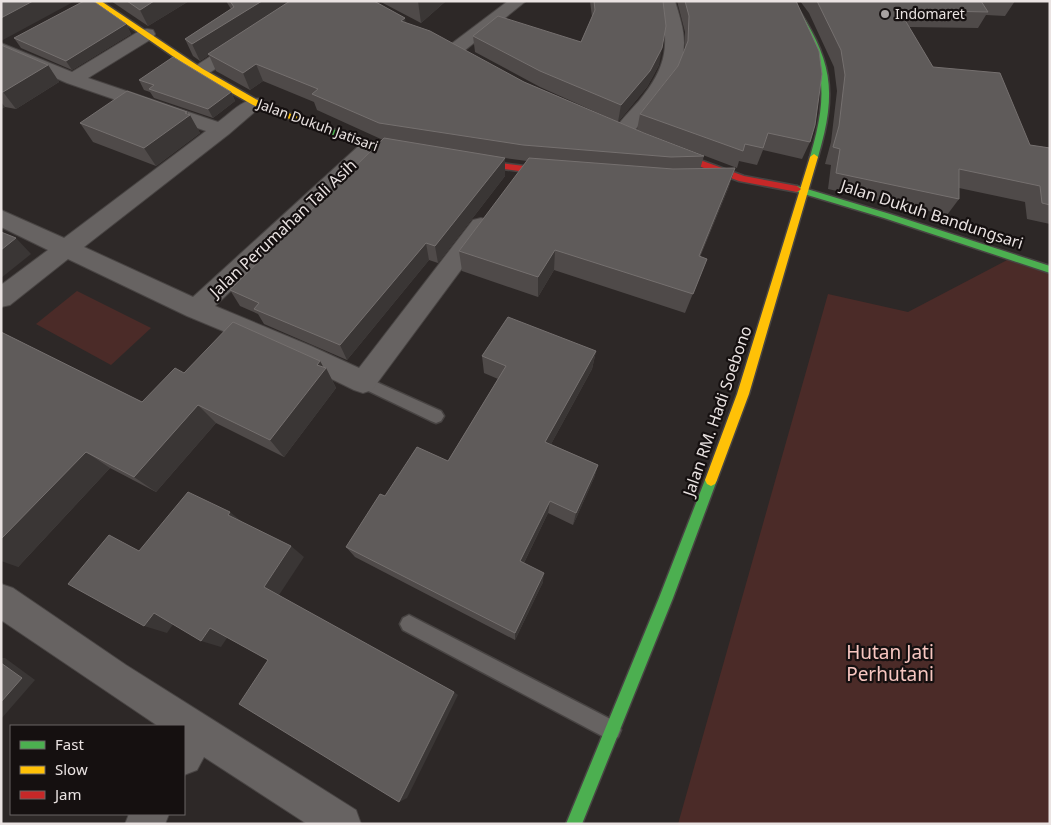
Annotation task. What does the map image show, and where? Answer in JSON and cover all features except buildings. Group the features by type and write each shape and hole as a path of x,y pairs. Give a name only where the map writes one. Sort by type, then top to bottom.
{"street":[{"path":"453,51 518,1"},
{"path":"622,133 668,74 675,41 667,1"},
{"name":"Jalan RM. Hadi Soebono","path":"574,824 666,598 743,394 819,142 826,80 814,46 790,1"},
{"name":"Jalan Dukuh Jatisari","path":"91,3 147,34 200,71 256,103 370,146 427,155"},
{"path":"200,71 259,33"},
{"path":"73,79 147,34"},
{"path":"8,46 73,79 222,130"},
{"path":"1,298 256,103"},
{"name":"Jalan Perumahan Tali Asih","path":"196,309 370,146"},
{"path":"656,147 742,179 805,191"},
{"path":"456,160 517,178 571,174"},
{"path":"711,181 742,179"},
{"name":"Jalan Dukuh Bandungsari","path":"805,191 1050,270"},
{"path":"363,382 493,210"},
{"name":"Jalan Perumahan Tali Asih","path":"1,218 63,249 196,309 302,353 363,382"},
{"path":"1,600 114,677 168,725"},
{"path":"191,745 342,824"}],"lane":[{"path":"363,382 436,416"},
{"path":"409,624 611,730"}],"green space":[{"name":"Hutan Jati Perhutani","path":"1011,258 1050,271 1050,824 678,824 828,294 908,312"},
{"path":"77,291 151,328 111,365 36,324"}],"traffic: fast":[{"path":"790,1 800,16 812,41 823,66 825,76 826,99 820,136 814,157"},
{"path":"327,130 370,146 411,153"},
{"path":"797,189 887,216 1050,270"},
{"path":"574,824 666,598 711,480"}],"traffic: slow":[{"path":"96,1 200,71 256,103 327,130"},
{"path":"711,480 743,394 814,157"}],"traffic: jam":[{"path":"667,151 742,179 797,189"},
{"path":"468,162 557,173"}],"place":[{"name":"Indomaret","path":"885,14"}]}
